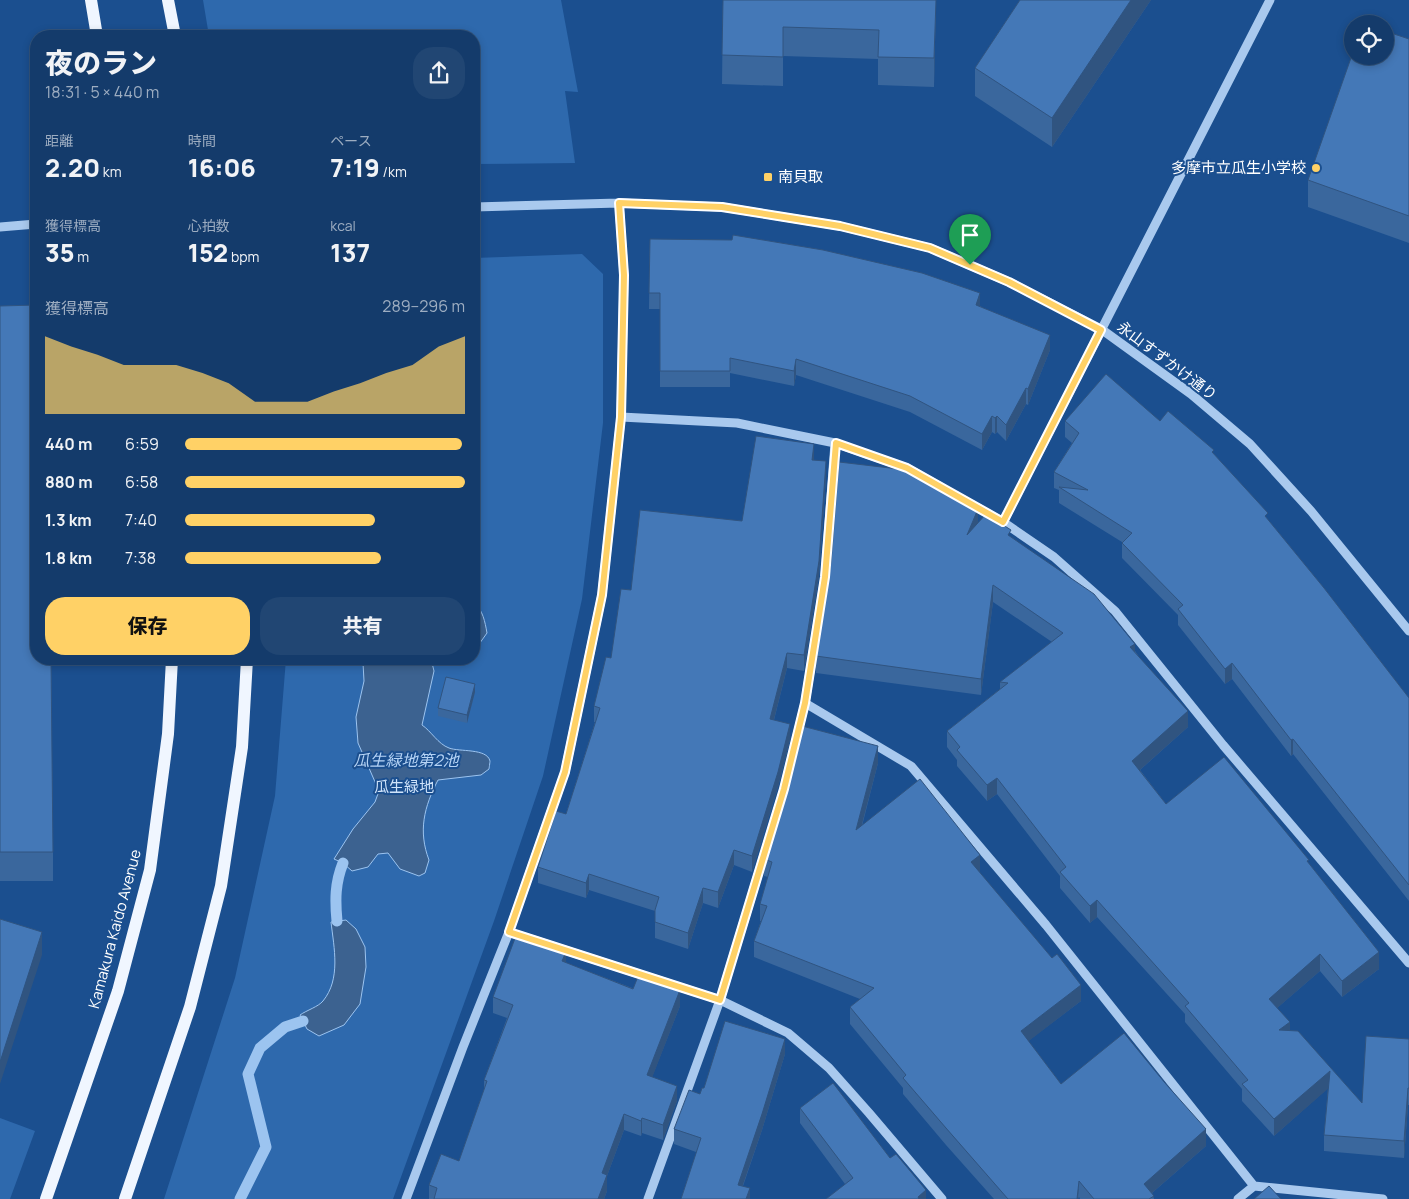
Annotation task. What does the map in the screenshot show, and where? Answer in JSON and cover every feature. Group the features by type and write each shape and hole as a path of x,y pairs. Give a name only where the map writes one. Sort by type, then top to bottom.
{"main road":[{"path":"91,0 96,30"},
{"path":"168,0 174,30"},
{"name":"Kamakura Kaido Avenue","path":"46,1199 118,991 150,870 168,734 172,665"},
{"path":"125,1199 190,1007 221,886 242,747 247,665"}],"street":[{"path":"1003,522 1270,0"},
{"path":"406,1199 509,932 565,772 602,595 621,417 624,275 619,203"},
{"name":"永山すずかけ通り","path":"480,206 619,203 722,207 840,226 930,248 1009,282 1101,330 1191,394 1250,444 1311,511 1409,631"},
{"path":"0,227 30,224"},
{"path":"621,417 737,423 836,443 907,468 1003,522 1054,557 1115,612 1223,745 1409,963"},
{"path":"648,1199 720,1000 784,789 805,703 825,577 836,443"},
{"path":"805,703 911,766 1046,925 1254,1186"},
{"path":"509,932 720,1000 788,1034 830,1068 942,1199"},
{"path":"1238,1199 1254,1186 1383,1199"}],"green space":[{"path":"203,0 561,0 578,92 565,91 575,163 480,164 480,30 208,30"},
{"name":"瓜生緑地","path":"582,254 603,274 603,423 582,599 543,776 494,921 393,1199 164,1199 235,978 275,796 286,665 480,665 480,258"},
{"path":"0,1118 35,1131 10,1199 0,1199"}],"water":[{"path":"480,610 482,613 487,633 480,643"},
{"name":"瓜生緑地第2池","path":"363,665 432,665 434,671 422,725 445,746 484,754 490,761 489,769 481,775 438,780 429,800 424,819 424,839 429,860 425,873 419,876 400,869 388,853 378,854 368,867 352,871 343,863 334,859 353,829 375,802 379,791 358,743 356,717 364,681"},
{"path":"346,920 356,929 365,947 366,967 360,1004 344,1025 319,1036 307,1029 300,1015 321,1003 329,992 335,963 331,922"}],"building":[{"path":"723,0 936,0 934,58 878,57 879,30 783,27 783,57 722,55"},
{"path":"1020,0 1131,0 1052,118 975,68"},
{"path":"1394,34 1409,39 1409,216 1308,180 1348,65 1394,65"},
{"path":"733,235 823,250 922,273 980,293 976,305 1050,335 1028,389 1026,388 1006,425 997,416 995,418 992,416 982,434 910,396 796,359 794,371 730,358 730,371 660,371 660,293 649,293 650,239 732,240"},
{"path":"30,305 30,665 51,665 53,852 0,852 0,306"},
{"path":"1106,374 1160,421 1168,411 1214,450 1212,452 1268,513 1265,516 1324,588 1409,698 1409,885 1293,739 1291,740 1232,663 1225,669 1178,609 1183,605 1122,543 1132,533 1059,487 1088,490 1054,472 1079,433 1065,421"},
{"path":"756,436 814,444 812,460 826,461 819,561 804,655 787,653 770,719 790,724 778,772 752,856 734,850 718,892 703,888 688,933 655,922 655,910 659,897 589,874 586,883 538,867 556,811 566,814 600,708 594,706 606,657 611,658 621,589 631,590 640,510 742,521"},
{"path":"839,462 924,472 923,482 942,484 978,509 967,535 986,514 1011,530 1008,535 1094,594 1135,644 1130,647 1188,711 1132,761 1166,804 1224,757 1309,860 1307,861 1379,952 1342,981 1320,954 1269,999 1290,1022 1279,1030 1298,1031 1362,1103 1366,1036 1409,1039 1409,1088 1404,1141 1324,1135 1330,1071 1274,1119 1242,1084 1248,1080 1185,1006 1189,1003 1097,900 1090,906 1060,872 1066,867 997,778 987,785 957,750 960,747 947,731 1008,683 1000,682 1063,633 993,585 981,679 816,656 831,562"},
{"path":"446,677 475,684 467,715 438,708"},
{"path":"802,726 878,746 856,830 920,779 980,855 971,862 1052,958 1057,954 1081,985 1021,1031 1061,1084 1124,1033 1206,1129 1144,1184 1154,1196 1149,1199 1094,1199 1079,1181 1077,1199 1008,1199 903,1078 906,1075 850,1007 874,988 754,941 767,906 760,904 772,862 764,859 790,774"},
{"path":"0,919 42,932 0,1062"},
{"path":"517,933 566,952 562,961 633,989 639,974 680,990 647,1075 677,1086 663,1125 642,1118 641,1121 624,1114 602,1173 607,1175 598,1199 434,1199 437,1188 429,1185 441,1154 459,1161 487,1081 484,1080 513,1005 493,997"},
{"path":"725,1021 785,1039 738,1185 750,1188 746,1199 681,1199 701,1138 674,1129 689,1090 700,1094 702,1088 704,1088"},
{"path":"833,1083 890,1158 896,1154 926,1190 918,1197 919,1199 826,1199 853,1178 800,1108"},
{"path":"1269,1186 1281,1199 1254,1199"}],"waterway":[{"path":"337,921 336,892 343,863"},
{"path":"240,1199 266,1147 248,1074 260,1048 285,1027 303,1021"}],"place":[{"name":"多摩市立瓜生小学校","path":"1316,168"},
{"name":"南貝取","path":"768,177"}],"route":[{"path":"619,203 722,207 840,226 930,248 970,265 1009,282 1101,330 1003,522 907,468 836,443 825,577 805,703 784,789 720,1000 509,932 565,772 602,595 621,417 624,275 619,203"}]}
